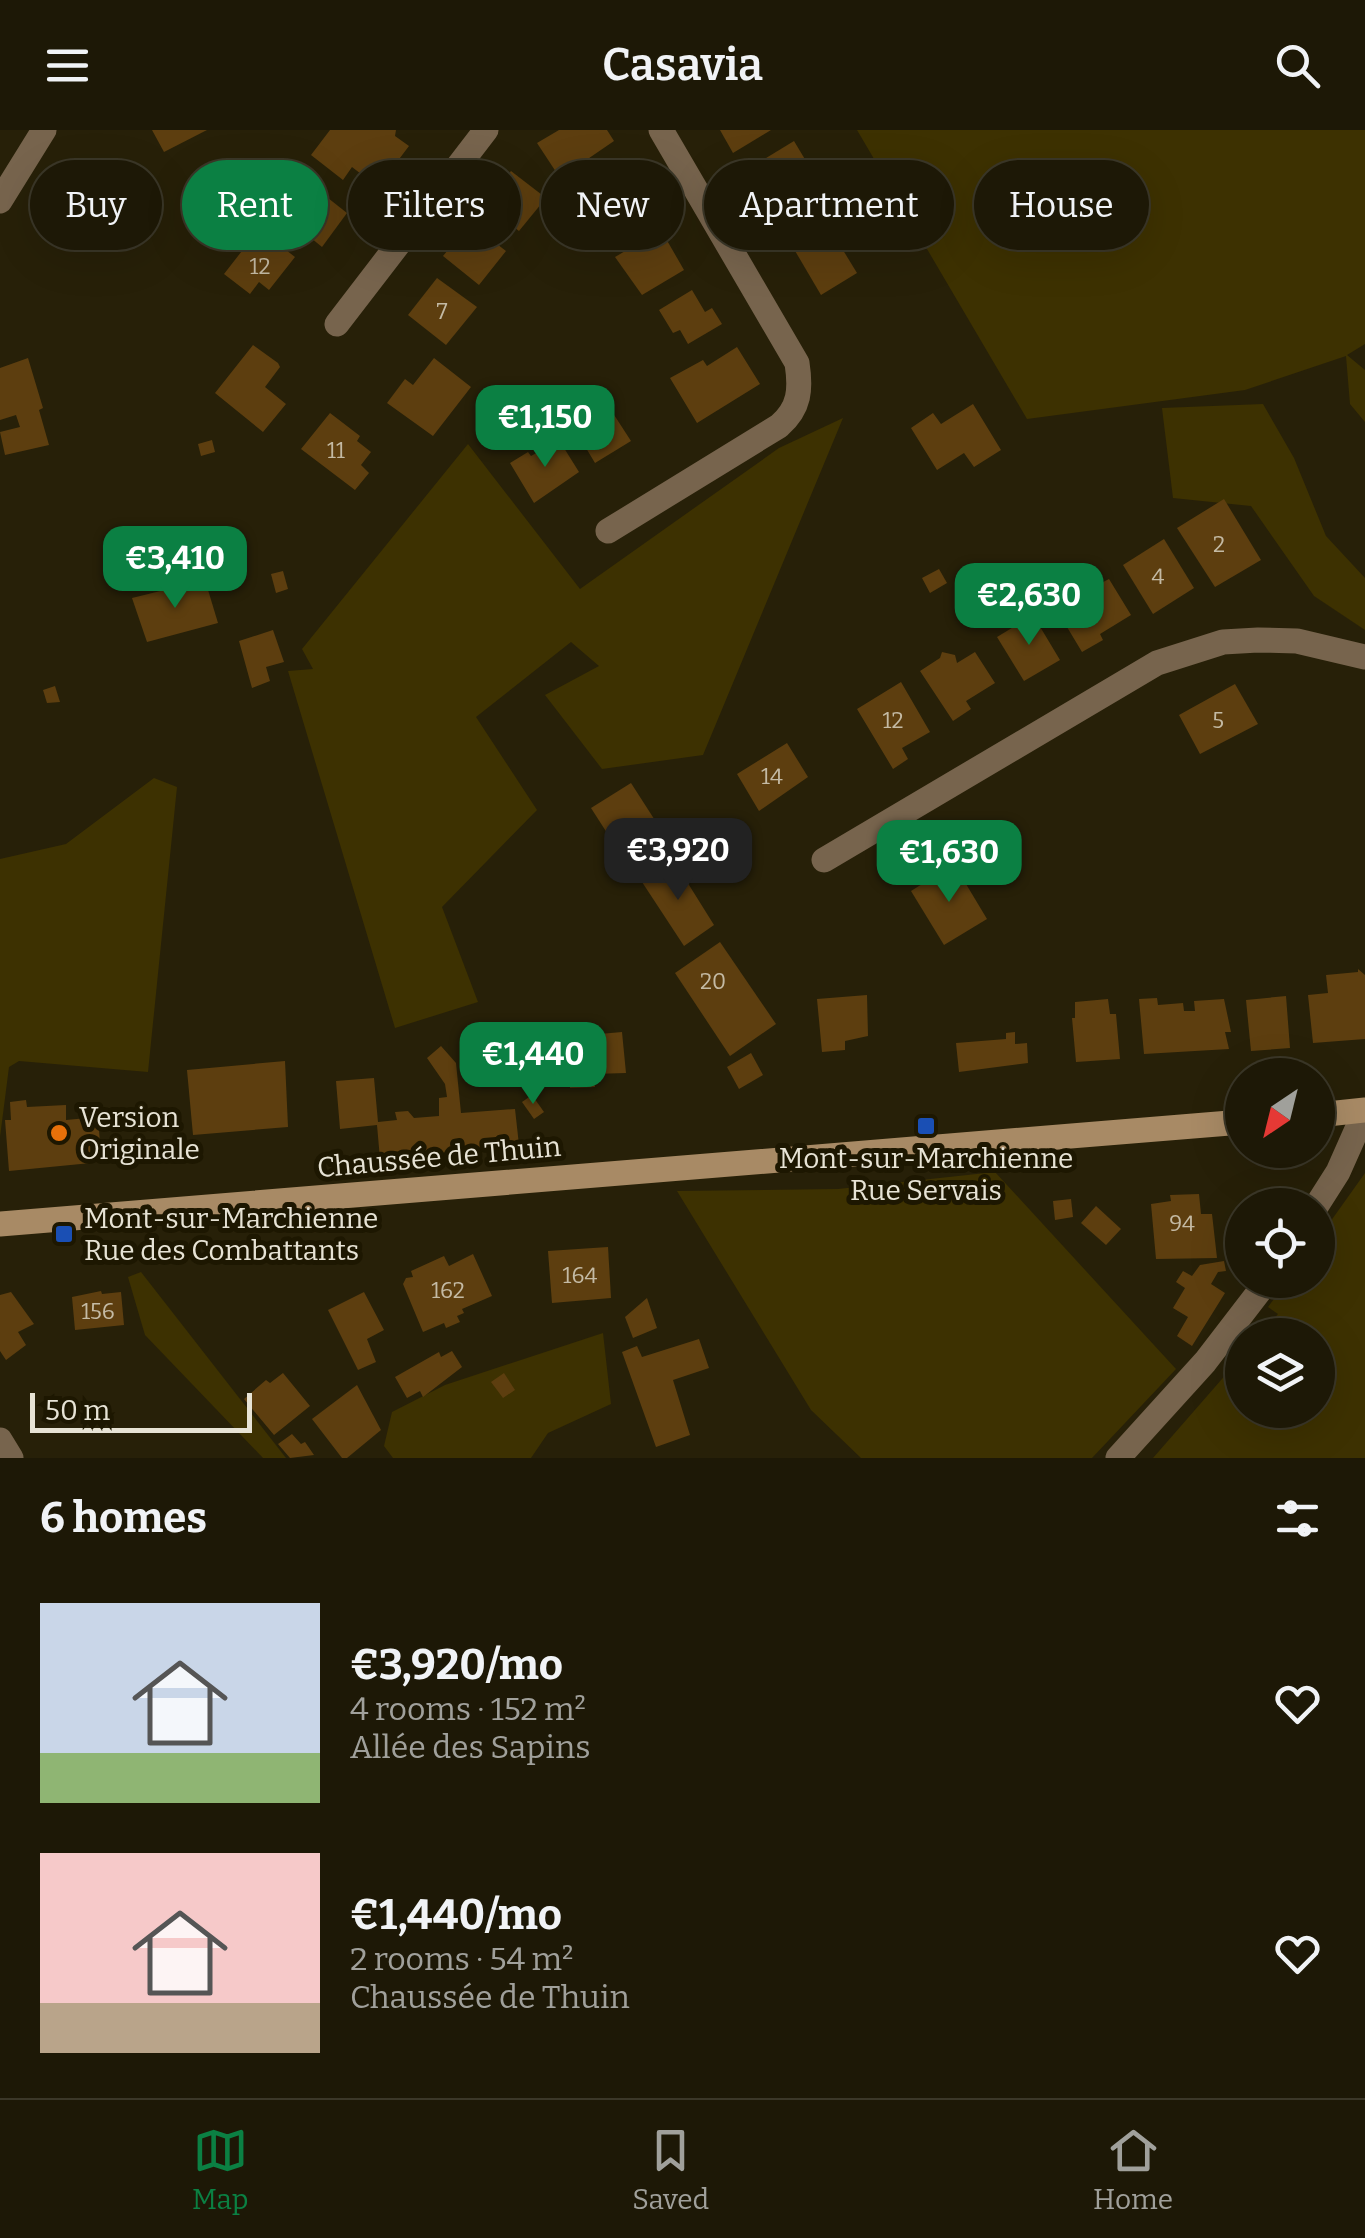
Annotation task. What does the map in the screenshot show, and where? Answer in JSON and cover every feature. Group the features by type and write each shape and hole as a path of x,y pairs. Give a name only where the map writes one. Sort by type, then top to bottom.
{"main road":[{"path":"1335,1113 1365,1110"},
{"name":"Chaussée de Thuin","path":"0,1224 1225,1123"}],"street":[{"path":"0,200 8,168 44,130"},
{"path":"337,324 486,130"},
{"path":"608,531 780,426 798,402 797,363 661,130"},
{"path":"824,860 1157,663 1224,642 1258,640 1297,641 1365,656"},
{"path":"1328,1188 1365,1110"},
{"path":"1118,1458 1205,1362 1254,1298"},
{"path":"0,1440 11,1458"}],"shaded area":[{"path":"857,130 1365,130 1365,344 1347,355 1365,370 1365,422 1350,404 1346,356 1245,390 1027,419 928,250 954,250 954,160 875,160"},
{"path":"1263,404 1294,458 1326,536 1365,578 1365,630 1314,596 1251,506 1173,498 1162,408"},
{"path":"843,418 703,755 602,769 545,695 599,666 571,642 476,717 537,810 442,907 478,1002 395,1028 288,671 313,669 302,649 468,444 580,589 779,448"},
{"path":"154,778 177,787 148,1072 19,1061 9,1067 0,1137 0,859 66,844"},
{"path":"995,1172 1176,1369 1092,1458 861,1458 811,1410 677,1191 838,1189"},
{"path":"1365,1173 1365,1458 1153,1458 1225,1375 1225,1428 1335,1428 1335,1318 1275,1318 1278,1314 1268,1307 1275,1298 1335,1298 1335,1215"},
{"path":"141,1272 286,1458 263,1458 145,1335 128,1277"},
{"path":"603,1333 611,1404 548,1433 531,1458 393,1458 384,1446 392,1412 445,1385"}],"building":[{"path":"152,130 207,130 164,152"},
{"path":"330,130 396,130 395,136 409,146 398,160 348,160 348,173 343,180 328,168 328,160 311,155"},
{"path":"559,130 607,130 614,141 586,160 548,160 537,143"},
{"path":"720,130 771,130 733,153"},
{"path":"794,141 805,160 763,160"},
{"path":"521,179 541,194 541,204 521,229"},
{"path":"328,198 347,213 328,239"},
{"path":"243,250 286,250 295,257 269,290 259,282 250,294 224,274"},
{"path":"448,250 506,251 479,285 443,256"},
{"path":"627,250 672,250 684,270 642,295 615,257"},
{"path":"795,250 843,250 857,273 821,295"},
{"path":"437,278 477,307 446,345 408,315"},
{"path":"692,290 705,312 712,308 722,324 688,344 680,330 673,333 659,310"},
{"path":"253,345 278,363 280,367 265,387 286,404 263,432 215,393"},
{"path":"737,347 760,384 697,423 670,378 703,360 707,366"},
{"path":"28,358 49,445 5,455 0,432 20,427 16,415 0,420 0,368"},
{"path":"434,358 471,387 433,436 387,403 405,379 413,385"},
{"path":"596,394 631,441 595,463 565,413"},
{"path":"973,404 1001,450 974,467 964,453 937,470 911,428 933,413 941,424"},
{"path":"330,413 360,436 357,441 371,452 361,465 369,473 355,490 301,449"},
{"path":"212,440 215,452 201,456 198,444"},
{"path":"559,440 579,472 534,503 510,463"},
{"path":"1224,499 1261,560 1215,587 1177,528"},
{"path":"1164,539 1194,588 1153,614 1123,565"},
{"path":"939,569 947,583 930,593 922,578"},
{"path":"283,571 288,589 276,593 271,574"},
{"path":"1109,579 1131,615 1100,634 1103,640 1082,652 1055,607"},
{"path":"205,580 218,623 147,642 132,598"},
{"path":"1033,615 1060,660 1024,681 997,637"},
{"path":"273,630 284,662 266,667 270,681 252,688 239,641"},
{"path":"942,652 955,655 957,663 975,652 995,683 966,701 971,709 953,721 920,671 940,658"},
{"path":"901,682 930,732 902,748 908,759 893,769 857,709"},
{"path":"1235,684 1258,724 1200,754 1179,715"},
{"path":"55,686 60,702 47,703 43,690"},
{"path":"787,743 808,777 759,811 737,774"},
{"path":"631,783 667,839 627,864 591,808"},
{"path":"674,861 714,925 684,946 642,882"},
{"path":"954,864 987,919 944,945 911,891"},
{"path":"720,942 776,1024 730,1056 675,973"},
{"path":"1358,969 1365,975 1365,1039 1313,1043 1308,995 1328,993 1326,975"},
{"path":"867,995 868,1036 845,1041 845,1050 822,1052 817,999"},
{"path":"1286,996 1290,1048 1251,1051 1246,1000"},
{"path":"1157,998 1158,1005 1183,1003 1184,1011 1195,1011 1194,1001 1224,999 1231,1032 1225,1032 1229,1049 1144,1054 1139,999"},
{"path":"1108,999 1110,1014 1116,1014 1120,1059 1076,1062 1072,1018 1075,1002"},
{"path":"622,1032 626,1073 594,1074 595,1087 570,1088 566,1037"},
{"path":"1015,1032 1015,1044 1027,1043 1028,1063 959,1072 956,1043 1006,1039 1006,1033"},
{"path":"441,1046 456,1063 461,1113 515,1109 519,1145 380,1159 377,1125 340,1129 336,1081 374,1078 378,1122 397,1120 395,1112 408,1111 414,1118 439,1116 439,1098 447,1097 445,1084 427,1058"},
{"path":"751,1053 763,1075 739,1089 727,1067"},
{"path":"285,1061 288,1127 193,1135 187,1070"},
{"path":"532,1095 544,1112 534,1119 522,1102"},
{"name":"Version Originale","path":"26,1100 27,1107 66,1105 66,1120 98,1117 100,1143 90,1144 91,1163 9,1171 5,1120 11,1120 10,1102"},
{"path":"1199,1194 1201,1214 1212,1214 1217,1258 1156,1259 1151,1204 1171,1201 1170,1195"},
{"path":"1071,1199 1073,1217 1055,1220 1053,1201"},
{"path":"1096,1206 1121,1229 1106,1245 1081,1223"},
{"path":"608,1247 611,1298 552,1303 548,1251"},
{"path":"473,1254 492,1296 462,1309 464,1313 457,1316 460,1322 446,1328 444,1323 423,1332 403,1284 406,1278 413,1277 411,1271 444,1256 449,1266"},
{"path":"1224,1261 1225,1271 1218,1272 1211,1284 1225,1293 1192,1346 1177,1336 1188,1317 1173,1308 1185,1288 1176,1282 1183,1271 1192,1276 1200,1265"},
{"path":"101,1291 121,1292 124,1325 75,1330 72,1297"},
{"path":"11,1292 34,1324 18,1332 26,1345 6,1360 0,1351 0,1295"},
{"path":"364,1292 384,1330 367,1339 376,1362 358,1370 328,1310"},
{"path":"647,1298 657,1328 633,1338 625,1317"},
{"path":"699,1339 709,1368 673,1380 690,1435 656,1447 622,1352 637,1346 642,1357"},
{"path":"452,1351 462,1367 423,1397 420,1391 407,1398 395,1377 439,1352 441,1357"},
{"path":"283,1373 310,1406 274,1435 244,1399 266,1380 270,1383"},
{"path":"504,1373 515,1390 503,1398 491,1382"},
{"path":"357,1385 381,1430 342,1458 312,1419"},
{"path":"292,1434 301,1444 305,1442 314,1455 290,1458 278,1444"}],"place":[{"name":"Mont-sur-Marchienne Rue Servais","path":"926,1126"},
{"name":"Version Originale","path":"59,1133"},
{"name":"Mont-sur-Marchienne Rue des Combattants","path":"64,1234"}]}
